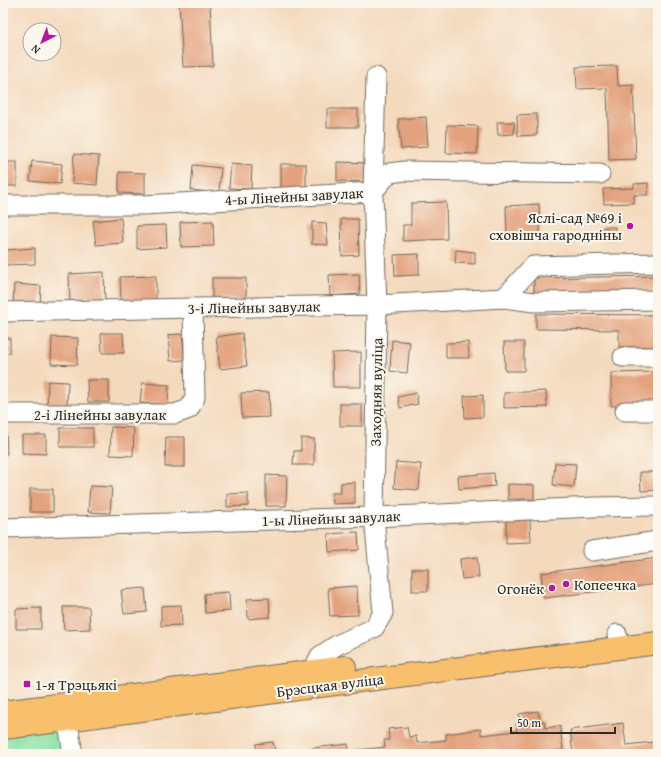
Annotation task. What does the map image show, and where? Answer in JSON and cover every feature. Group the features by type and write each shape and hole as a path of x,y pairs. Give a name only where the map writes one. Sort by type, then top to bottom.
{"main road":[{"name":"Брэсцкая вуліца","path":"3,728 66,712 318,678 618,641 658,629"},
{"name":"Брэсцкая вуліца","path":"618,641 658,643"},
{"name":"Брэсцкая вуліца","path":"3,712 66,712"}],"street":[{"name":"Заходняя вуліца","path":"318,678 317,662 320,656 337,645 374,628 383,613 374,517 378,305 373,192 376,77"},
{"name":"4-ы Лінейны завулак","path":"3,205 144,205 373,192 389,173 405,171 600,174"},
{"path":"504,298 533,266 658,263"},
{"name":"3-і Лінейны завулак","path":"3,312 378,305 504,298 534,302 658,300"},
{"name":"2-і Лінейны завулак","path":"3,414 175,414 189,409 195,398 193,308"},
{"path":"624,357 658,357"},
{"path":"625,411 658,411"},
{"name":"1-ы Лінейны завулак","path":"3,528 374,517 594,507 658,506"},
{"path":"592,551 658,541"},
{"path":"66,712 73,754"}],"green space":[{"path":"54,727 61,732 64,754 3,754 3,735"}],"building":[{"path":"179,3 210,3 213,66 183,67"},
{"path":"617,66 618,86 633,85 636,159 609,160 607,88 577,89 576,67"},
{"path":"327,109 358,109 358,127 327,127"},
{"path":"537,114 537,135 518,136 517,115"},
{"path":"426,117 428,147 401,149 398,119"},
{"path":"497,122 514,122 514,134 498,135"},
{"path":"447,125 478,126 477,154 446,153"},
{"path":"74,154 99,156 97,185 72,183"},
{"path":"32,161 62,164 60,184 30,181"},
{"path":"3,162 17,162 17,186 3,186"},
{"path":"337,162 371,163 370,182 337,181"},
{"path":"231,164 252,166 251,189 229,188"},
{"path":"281,164 306,164 306,188 281,188"},
{"path":"193,165 221,168 219,193 191,190"},
{"path":"119,172 145,173 145,194 119,193"},
{"path":"648,183 648,195 634,195 634,203 604,204 603,189 634,188 634,184"},
{"path":"446,202 447,239 403,241 403,225 411,225 411,203"},
{"path":"539,204 540,234 507,235 506,206"},
{"path":"121,218 123,243 96,245 93,221"},
{"path":"341,219 358,219 359,255 342,256"},
{"path":"213,221 214,246 181,247 180,222"},
{"path":"312,222 326,223 328,245 312,244"},
{"path":"166,225 167,247 137,249 137,226"},
{"path":"603,227 615,227 615,239 603,239"},
{"path":"35,248 35,264 4,265 4,250"},
{"path":"456,250 475,252 475,264 455,263"},
{"path":"419,254 419,275 395,276 394,255"},
{"path":"104,272 105,303 70,304 69,274"},
{"path":"359,274 360,294 330,296 329,275"},
{"path":"156,276 156,301 121,302 120,277"},
{"path":"658,276 658,292 534,293 534,278"},
{"path":"212,278 246,278 246,299 212,300"},
{"path":"14,284 41,286 40,309 13,308"},
{"path":"536,314 658,315 658,347 619,347 619,330 536,329"},
{"path":"101,333 123,333 124,353 102,353"},
{"path":"242,333 247,366 220,369 216,337"},
{"path":"182,334 185,360 170,361 168,335"},
{"path":"52,337 78,338 77,365 51,364"},
{"path":"3,338 10,338 10,353 3,353"},
{"path":"392,340 410,342 407,373 390,371"},
{"path":"468,342 469,358 446,358 446,343"},
{"path":"504,342 524,342 524,371 505,371"},
{"path":"361,352 361,387 333,387 332,353"},
{"path":"658,372 658,406 611,406 611,373"},
{"path":"87,380 109,380 109,402 88,402"},
{"path":"48,381 68,382 67,407 47,406"},
{"path":"142,383 169,385 168,405 140,403"},
{"path":"546,391 547,407 504,408 504,393"},
{"path":"269,392 270,417 242,418 241,393"},
{"path":"416,393 418,404 400,408 398,397"},
{"path":"483,395 483,417 465,418 464,396"},
{"path":"340,404 362,404 362,426 340,426"},
{"path":"111,427 134,428 133,456 110,455"},
{"path":"60,428 93,428 93,447 60,447"},
{"path":"6,430 7,454 3,454 3,431"},
{"path":"22,435 46,435 46,454 22,453"},
{"path":"166,437 185,437 185,467 165,467"},
{"path":"301,438 314,439 314,465 293,465 294,451 301,451"},
{"path":"396,462 421,464 419,490 394,488"},
{"path":"555,463 576,464 574,487 553,485"},
{"path":"640,472 656,472 656,477 658,477 658,490 641,491"},
{"path":"494,473 495,486 459,489 458,476"},
{"path":"266,475 287,476 286,506 266,506"},
{"path":"355,482 355,503 333,504 332,493 341,493 341,483"},
{"path":"508,484 534,485 534,499 508,499"},
{"path":"90,486 112,487 110,513 88,512"},
{"path":"30,489 53,489 53,512 30,512"},
{"path":"248,493 248,506 227,507 227,494"},
{"path":"506,519 530,519 531,542 506,543"},
{"path":"358,532 359,550 329,552 328,534"},
{"path":"477,557 479,577 462,579 460,559"},
{"path":"658,558 658,584 544,598 541,573"},
{"path":"412,569 428,569 428,591 412,591"},
{"path":"357,586 358,615 330,616 328,588"},
{"path":"145,588 147,612 124,614 121,590"},
{"path":"229,592 230,611 205,613 204,594"},
{"path":"269,598 270,617 248,619 247,599"},
{"path":"181,605 182,625 161,626 161,606"},
{"path":"63,607 89,607 90,629 64,630"},
{"path":"41,608 41,629 16,629 16,609"},
{"path":"538,711 540,721 544,721 545,728 560,726 563,750 530,754 313,754 312,748 348,744 349,751 385,747 384,740 389,740 388,729 407,727 409,737 416,736 417,743 446,740 446,734 481,729 481,735 517,731 516,724 520,724 519,714"},
{"path":"623,723 626,745 654,742 656,751 646,754 573,754 570,730"},
{"path":"273,742 275,751 281,751 281,754 257,754 256,744"}],"place":[{"name":"Яслі-сад №69 і сховішча гародніны","path":"630,226"},
{"name":"Копеечка","path":"566,584"},
{"name":"Огонёк","path":"552,588"},
{"name":"1-я Трэцьякі","path":"27,684"}]}
